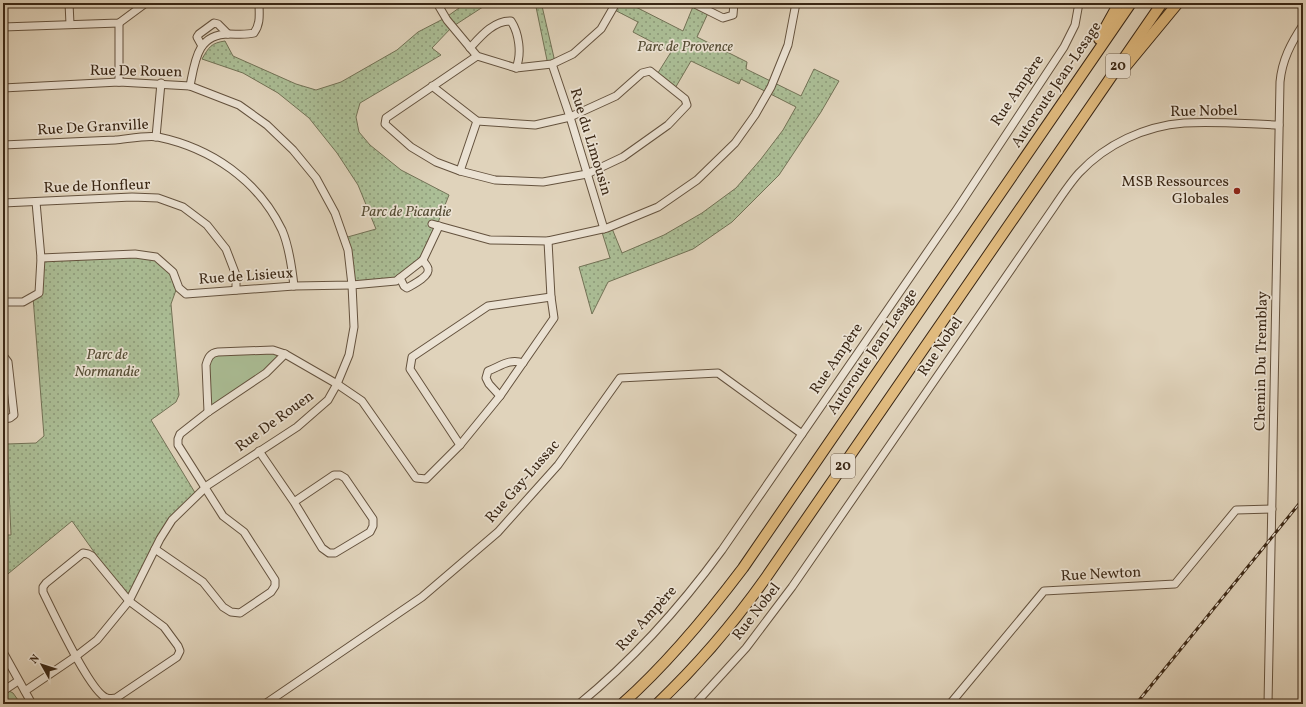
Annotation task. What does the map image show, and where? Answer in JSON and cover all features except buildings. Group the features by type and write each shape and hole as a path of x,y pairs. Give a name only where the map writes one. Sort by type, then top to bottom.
{"highway":[{"path":"1070,94 1120,3"},
{"name":"Autoroute Jean-Lesage","path":"622,704 678,648 701,622 734,580 1070,94 1131,3"},
{"name":"20","path":"657,704 708,650 761,585 1162,3"},
{"path":"1084,117 1178,3"}],"street":[{"path":"69,3 70,24"},
{"path":"3,27 119,23 146,3"},
{"path":"190,86 196,58 202,46 216,36 254,33 258,27 260,19 258,3"},
{"path":"324,3 348,3"},
{"path":"438,3 446,20 476,56 516,68 552,64 573,54 601,29 616,3"},
{"path":"693,3 723,18 733,15 734,3"},
{"path":"423,260 428,269 428,273 426,276 407,288 404,286 400,278 423,260 435,225 490,240 548,241 604,229 658,207 697,180 735,143 755,115 771,87 788,45 796,3"},
{"name":"Rue Ampère","path":"579,704 630,658 687,595 722,550 957,209 1064,47 1075,24 1079,3"},
{"path":"470,48 496,25 506,21 511,21 516,28 520,60 516,68"},
{"path":"119,23 119,82"},
{"path":"202,46 197,37 214,23 218,24 228,34"},
{"name":"Chemin Du Tremblay","path":"1268,704 1280,82 1282,68 1289,48 1303,25"},
{"path":"432,86 477,121 535,125 570,117 616,96 642,73 650,71 685,99 687,105 668,125 623,157 587,174 543,182 495,180 460,171 436,162 411,147 385,124 386,118 432,86 476,56"},
{"name":"Rue du Limousin","path":"552,64 570,117 604,229"},
{"name":"Rue De Rouen","path":"3,88 119,82 190,86 239,106 267,125 293,150 316,178 335,213 348,250 352,285 354,327 349,355 337,384 328,400 297,427 206,487 172,520 155,549 129,601 97,640 75,657 24,691"},
{"path":"156,137 161,84"},
{"path":"460,171 477,121"},
{"name":"Rue Nobel","path":"695,704 746,648 780,604 1050,212 1083,169 1100,154 1117,143 1144,132 1168,125 1194,122 1279,125"},
{"name":"Rue De Granville","path":"3,145 156,137 189,146 221,161 248,182 268,206 282,231 291,263 294,286"},
{"name":"Rue de Honfleur","path":"3,203 142,197 158,198 183,207 207,225 226,249 236,275 236,290"},
{"path":"3,302 23,302 39,293 41,258 36,202"},
{"path":"208,412 206,365 208,358 213,353 273,350 285,354 337,384 362,401 416,478 426,479 460,445 500,396 554,318 551,297 548,241"},
{"name":"Rue de Lisieux","path":"41,258 135,254 156,257 173,272 179,288 186,294 294,286 352,285 396,281 400,278"},
{"path":"460,445 410,369 412,357 488,306 551,297"},
{"path":"155,549 203,582 224,607 231,612 240,613 271,592 275,586 275,580 244,532 223,516 178,445 178,439 180,434 208,412 266,373 285,354"},
{"path":"3,359 5,358 8,362 14,415 10,418 3,419"},
{"path":"500,396 489,384 486,378 488,371 516,360 523,363"},
{"name":"Rue Gay-Lussac","path":"265,704 422,597 498,532 558,465 620,378 718,373 802,434"},
{"path":"259,451 294,502 322,548 329,553 335,554 370,532 373,526 373,519 346,478 340,475 334,475 294,502"},
{"name":"Rue Newton","path":"950,704 1044,591 1176,584 1236,510 1272,509"},
{"path":"83,553 92,556 129,601 164,626 180,651 177,657 116,698 108,699 100,694 75,657 43,592 43,587 83,553"},
{"path":"3,652 30,703"},
{"path":"3,691 18,680"}],"green space":[{"name":"Parc de Picardie","path":"466,3 489,3 452,27 432,48 441,55 360,103 356,117 359,132 370,145 401,170 449,195 423,260 396,281 352,285 344,238 376,229 358,185 337,153 309,118 278,93 243,73 202,59 213,44 225,41 233,56 296,84 316,90 341,82 397,50 418,32 445,18"},
{"path":"525,3 547,3 542,6 555,62 548,65 536,7"},
{"name":"Parc de Provence","path":"601,3 628,3 683,31 694,4 709,11 697,37 747,62 746,69 801,96 814,69 839,81 821,112 779,175 732,222 693,249 608,282 592,314 579,267 610,258 601,229 611,226 622,253 664,235 702,213 736,188 783,130 796,107 741,79 739,84 691,61 674,90 656,76 671,52 633,32 638,22"},
{"name":"Parc de Normandie","path":"156,257 173,272 179,288 176,290 171,304 179,395 176,402 151,420 197,496 172,520 129,601 72,521 3,578 3,535 11,535 7,444 36,443 44,436 33,297 39,293 41,258"},
{"path":"273,350 285,354 266,373 208,412 208,358 213,353"},
{"path":"9,691 13,693 18,700 18,704 3,704 3,694"}],"railway":[{"path":"1136,704 1303,499"}],"place":[{"name":"MSB Ressources Globales","path":"1237,191"}]}
